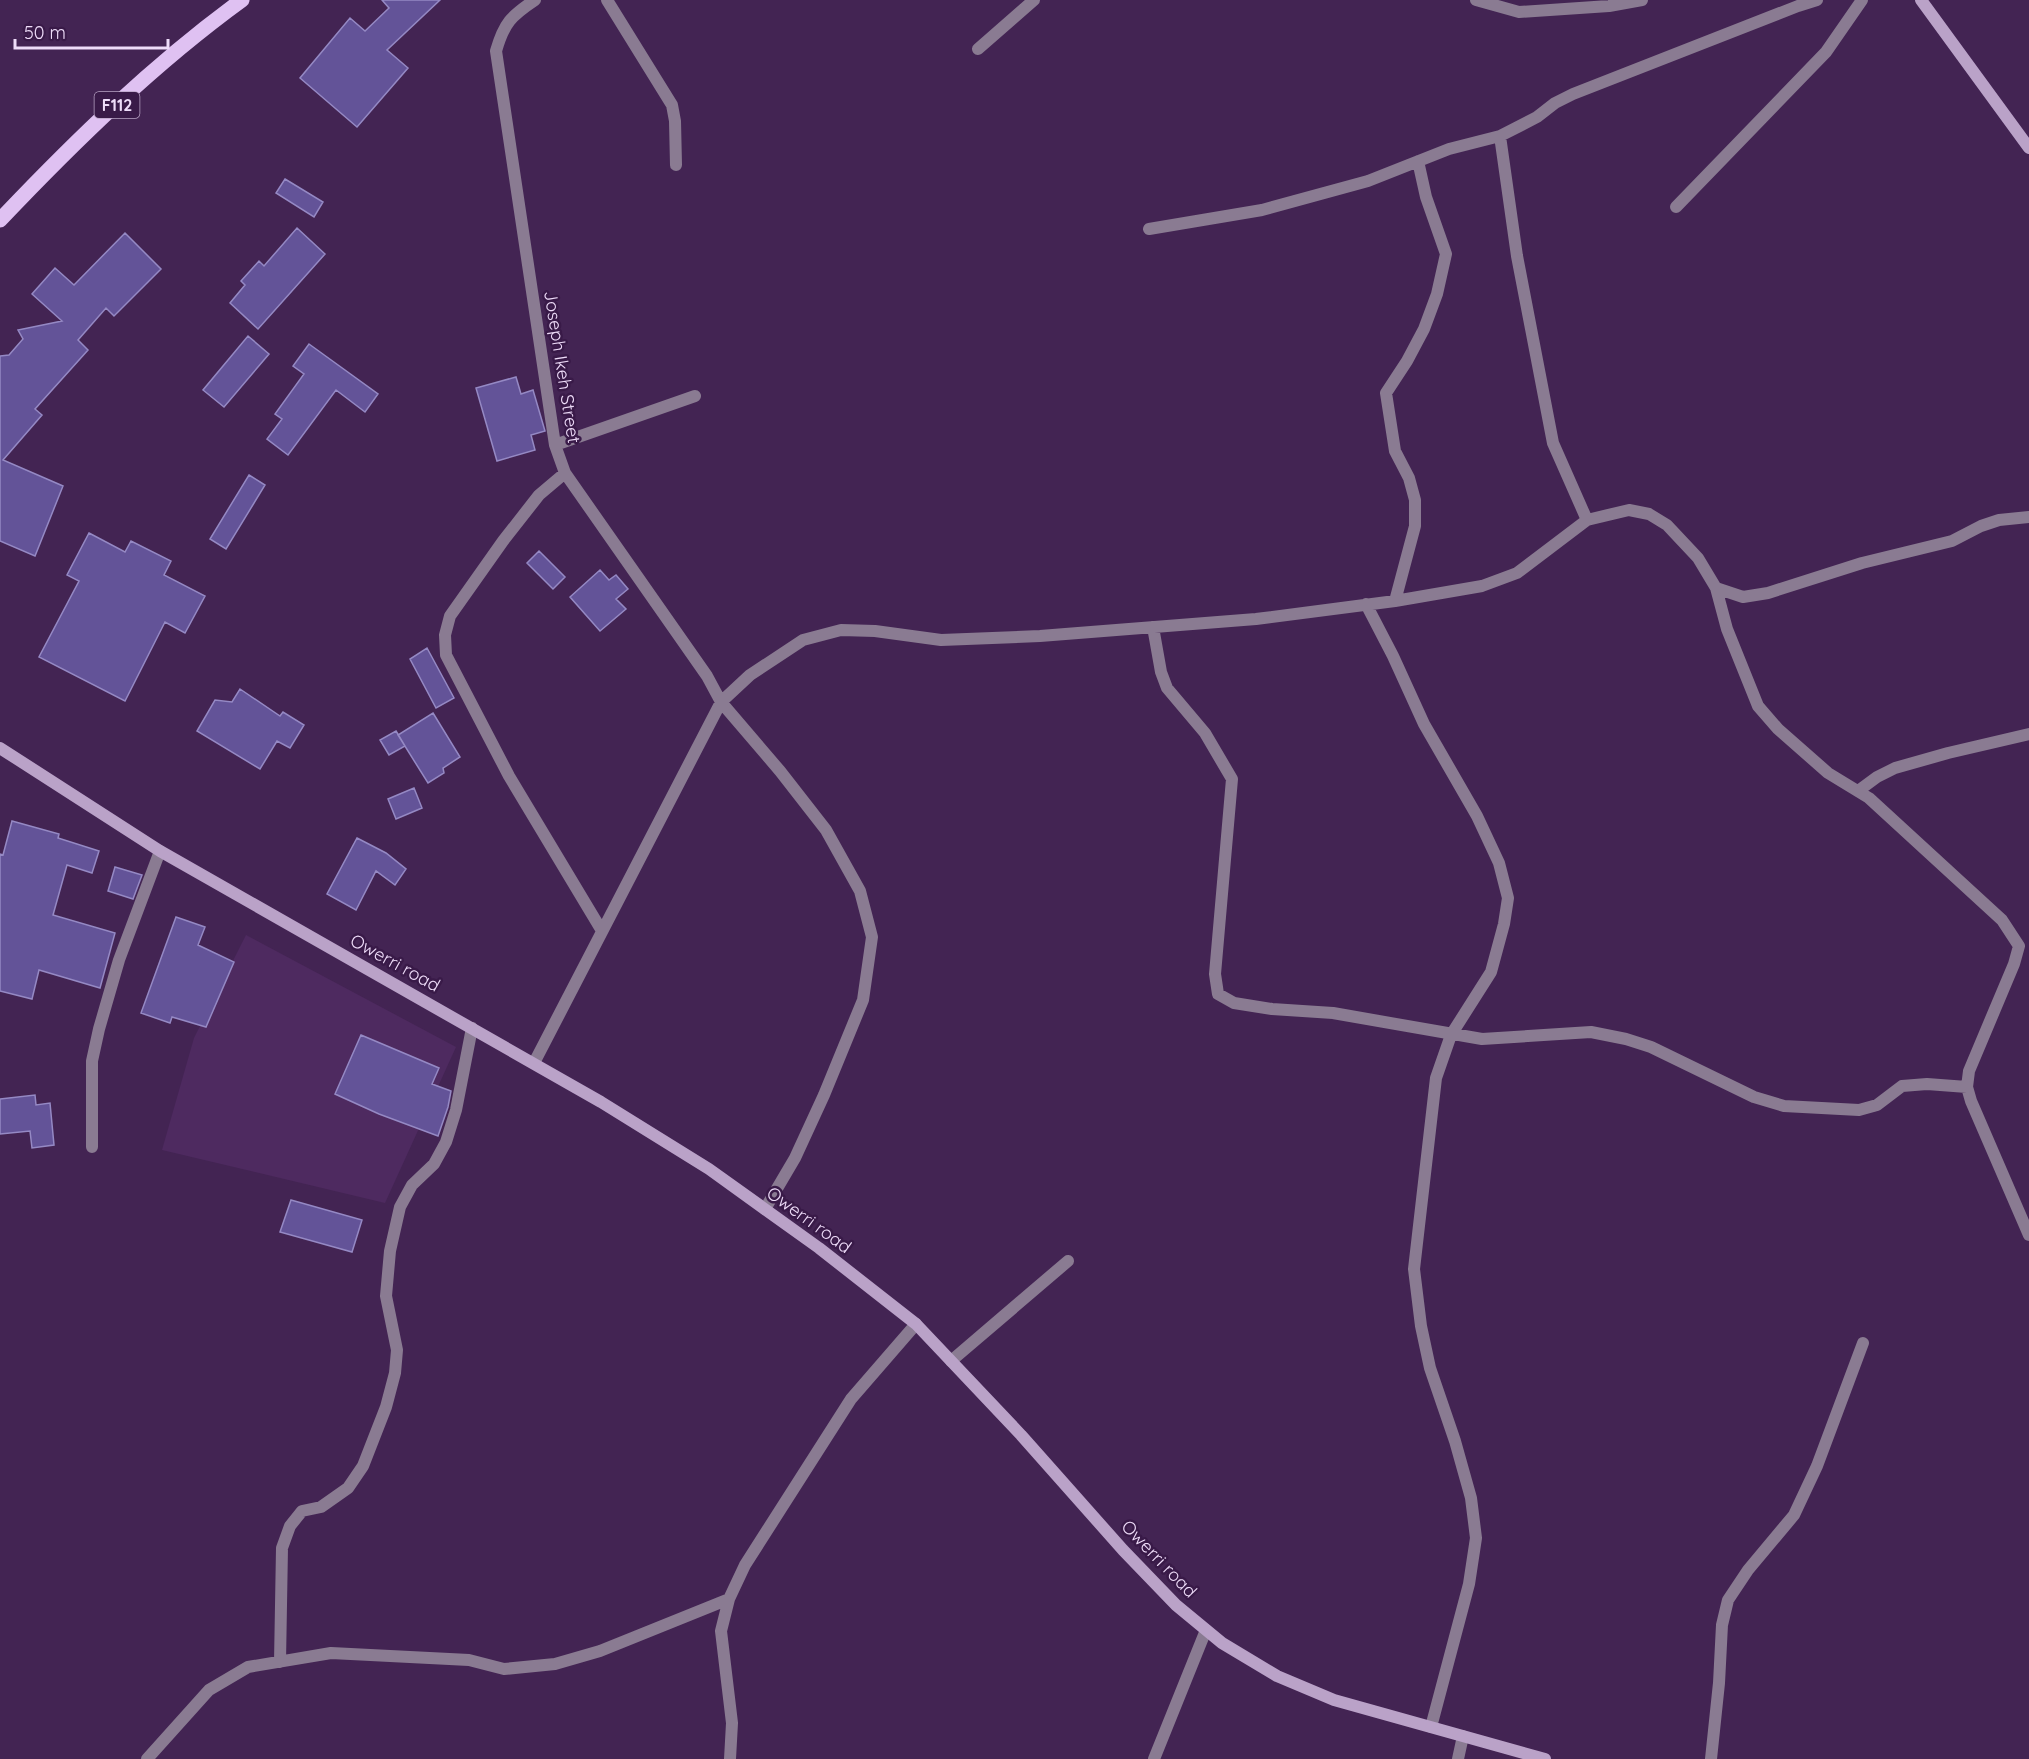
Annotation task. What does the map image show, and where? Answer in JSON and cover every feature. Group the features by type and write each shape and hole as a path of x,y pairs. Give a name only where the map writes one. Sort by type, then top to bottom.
{"main road":[{"name":"F112","path":"0,220 71,146 198,32 242,0"},
{"path":"1921,0 2029,148"},
{"name":"Owerri road","path":"0,748 160,851 534,1063 709,1169 819,1248 916,1324 1022,1434 1123,1550 1176,1605 1222,1643 1277,1676 1334,1700 1545,1759"}],"street":[{"name":"Joseph Ikeh Street","path":"535,0 515,13 502,29 496,51 555,445 565,472 707,676 720,702 780,771 826,830 860,891 872,937 863,1000 800,1148 765,1209"},
{"path":"607,0 672,105 675,121 676,165"},
{"path":"978,49 1034,0"},
{"path":"1476,0 1519,12 1609,6 1642,0"},
{"path":"1782,0 1798,6"},
{"path":"1149,229 1262,210 1368,181 1449,149 1500,135 1537,117 1555,103 1573,94 1817,0"},
{"path":"1676,207 1826,52 1862,0"},
{"path":"1500,135 1517,256 1553,443 1587,520"},
{"path":"1395,601 1415,526 1415,500 1408,478 1395,451 1386,393 1424,329 1437,294 1446,254 1426,197 1418,161"},
{"path":"555,445 695,396"},
{"path":"565,472 539,495 502,541 450,616 445,635 446,656 509,776 602,932"},
{"path":"534,1063 720,702 750,675 803,640 841,630 875,631 941,640 1040,636 1256,619 1395,601 1482,586 1516,573 1587,520 1629,510 1649,514 1667,525 1698,558 1716,588 1727,629 1758,706 1778,729 1828,773 1869,798 2002,920 2024,948 2014,964 1969,1071 1967,1087 2029,1235"},
{"path":"1716,588 1743,597 1768,593 1862,563 1952,541 1981,526 1999,520 2029,517"},
{"path":"1366,604 1424,724 1477,816 1499,863 1508,898 1504,924 1491,972 1451,1035 1436,1078 1414,1269 1421,1326 1430,1368 1455,1441 1471,1498 1476,1538 1469,1584 1431,1727"},
{"path":"1153,627 1161,672 1167,688 1205,733 1232,779 1215,974 1218,994 1234,1003 1272,1009 1333,1013 1482,1039 1591,1032 1651,1047 1754,1097 1784,1106 1858,1110 1878,1105 1902,1086 1927,1084 1967,1087"},
{"path":"1858,791 1876,777 1895,768 2029,734"},
{"path":"92,1147 92,1061 99,1029 119,960 160,851"},
{"path":"280,1662 282,1548 290,1526 302,1511 321,1507 348,1488 363,1466 386,1407 395,1373 397,1350 386,1296 390,1251 400,1207 412,1185 434,1164 446,1142 456,1110 472,1028"},
{"path":"951,1361 1068,1261"},
{"path":"730,1759 732,1723 722,1630 729,1599 745,1565 850,1399 916,1324"},
{"path":"1711,1759 1722,1625 1728,1600 1748,1570 1794,1515 1817,1466 1863,1343"},
{"path":"147,1759 209,1690 248,1667 331,1653 469,1660 504,1669 555,1664 600,1651 729,1599"},
{"path":"1154,1759 1206,1630"},
{"path":"1458,1759 1463,1736"}],"shaded area":[{"path":"246,935 456,1047 385,1203 162,1150 194,1038"}],"building":[{"path":"382,0 440,0 387,50 408,68 357,127 300,78 350,18 365,31 389,8"},
{"path":"285,179 323,202 314,217 276,193"},
{"path":"297,228 325,254 258,329 230,303 245,285 241,281 259,261 264,266"},
{"path":"125,233 161,269 114,316 106,308 78,340 88,350 35,409 42,415 3,460 63,486 35,556 0,541 0,356 9,355 23,339 18,330 62,321 32,294 55,268 74,285"},
{"path":"248,336 269,354 224,407 203,390"},
{"path":"309,344 378,394 365,412 336,390 288,455 267,439 282,419 275,414 304,374 293,366"},
{"path":"516,377 521,394 533,390 545,431 531,435 535,450 497,461 476,388"},
{"path":"249,475 265,485 226,549 210,539"},
{"path":"89,533 125,552 131,541 171,561 164,575 205,596 185,633 165,622 125,701 39,657 79,581 67,575"},
{"path":"539,551 565,577 553,589 527,563"},
{"path":"600,570 609,580 616,575 628,589 616,599 626,609 600,631 570,597"},
{"path":"427,648 454,698 436,708 410,659"},
{"path":"240,689 280,716 283,712 304,725 290,748 277,741 260,769 197,731 215,700 232,702"},
{"path":"433,713 460,757 443,768 444,773 428,783 398,735"},
{"path":"396,731 405,746 389,755 380,740"},
{"path":"414,788 422,808 396,819 388,799"},
{"path":"12,821 59,834 58,838 99,851 92,873 67,865 53,915 115,933 100,988 39,970 32,999 0,991 0,854 3,855"},
{"path":"357,838 386,853 406,869 395,885 376,871 356,910 327,894"},
{"path":"115,867 142,875 133,899 108,891"},
{"path":"176,917 205,927 198,945 234,962 206,1027 172,1017 170,1023 141,1013"},
{"path":"361,1035 439,1068 432,1084 451,1091 438,1136 379,1114 335,1094"},
{"path":"35,1095 36,1105 50,1103 54,1145 32,1148 30,1131 0,1134 0,1099"},
{"path":"291,1200 362,1220 352,1252 280,1232"}]}
